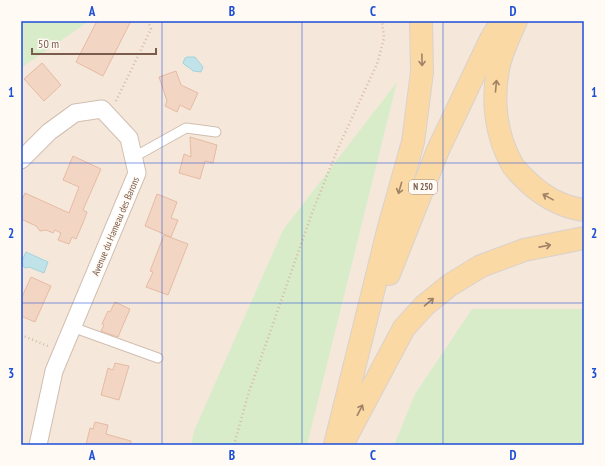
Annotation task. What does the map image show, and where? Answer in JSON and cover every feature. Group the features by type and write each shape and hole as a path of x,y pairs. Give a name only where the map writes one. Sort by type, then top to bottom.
{"main road":[{"path":"356,358 412,142 422,72 421,21"},
{"name":"N 250","path":"335,445 356,358 438,150 491,38 502,21"},
{"path":"516,21 498,68 495,104 501,138 512,165 531,186 547,198 577,209 584,210"},
{"path":"342,445 404,328 425,306 450,284 481,266 524,250 584,238"}],"street":[{"name":"Avenue du Hameau des Barons","path":"21,160 49,132 75,113 102,109 129,138 137,173 54,371 38,445"}],"lane":[{"path":"134,157 186,128 216,132"},
{"path":"72,327 158,358"}],"path":[{"path":"109,116 152,29 148,21"},
{"path":"234,445 248,395 312,213 338,148 379,59 384,38 382,21"},
{"path":"21,335 62,351"}],"shaded area":[{"path":"21,21 584,21 584,445 21,445"}],"green space":[{"path":"21,21 89,21 21,68"},
{"path":"397,82 307,445 191,445 194,431 283,230"},
{"path":"472,309 584,309 584,445 394,445 415,394"}],"water":[{"path":"187,57 195,57 203,67 201,72 193,71 183,63"},
{"path":"26,252 48,262 44,273 29,267 25,268 21,263"}],"building":[{"path":"97,21 131,21 103,76 76,62"},
{"path":"42,63 61,85 44,101 24,79"},
{"path":"176,71 181,85 198,93 190,110 180,105 177,112 165,106 167,101 159,77"},
{"path":"190,137 217,145 213,163 205,161 200,179 179,173 184,154 191,157"},
{"path":"73,156 101,169 83,210 87,212 83,223 76,239 72,237 69,244 58,240 61,233 55,230 53,233 46,230 40,231 36,226 21,219 21,202 25,193 69,213 79,187 63,180"},
{"path":"157,194 177,202 171,218 178,220 171,237 145,226"},
{"path":"164,235 188,244 168,295 146,287 153,272 150,271"},
{"path":"31,277 51,286 35,322 21,316 21,299"},
{"path":"115,302 130,309 118,337 101,331 104,325 102,324 108,311 110,312"},
{"path":"115,363 129,366 119,400 101,395 108,368 113,370"},
{"path":"95,422 108,425 106,434 131,441 130,445 86,445 90,428 93,429"}]}
